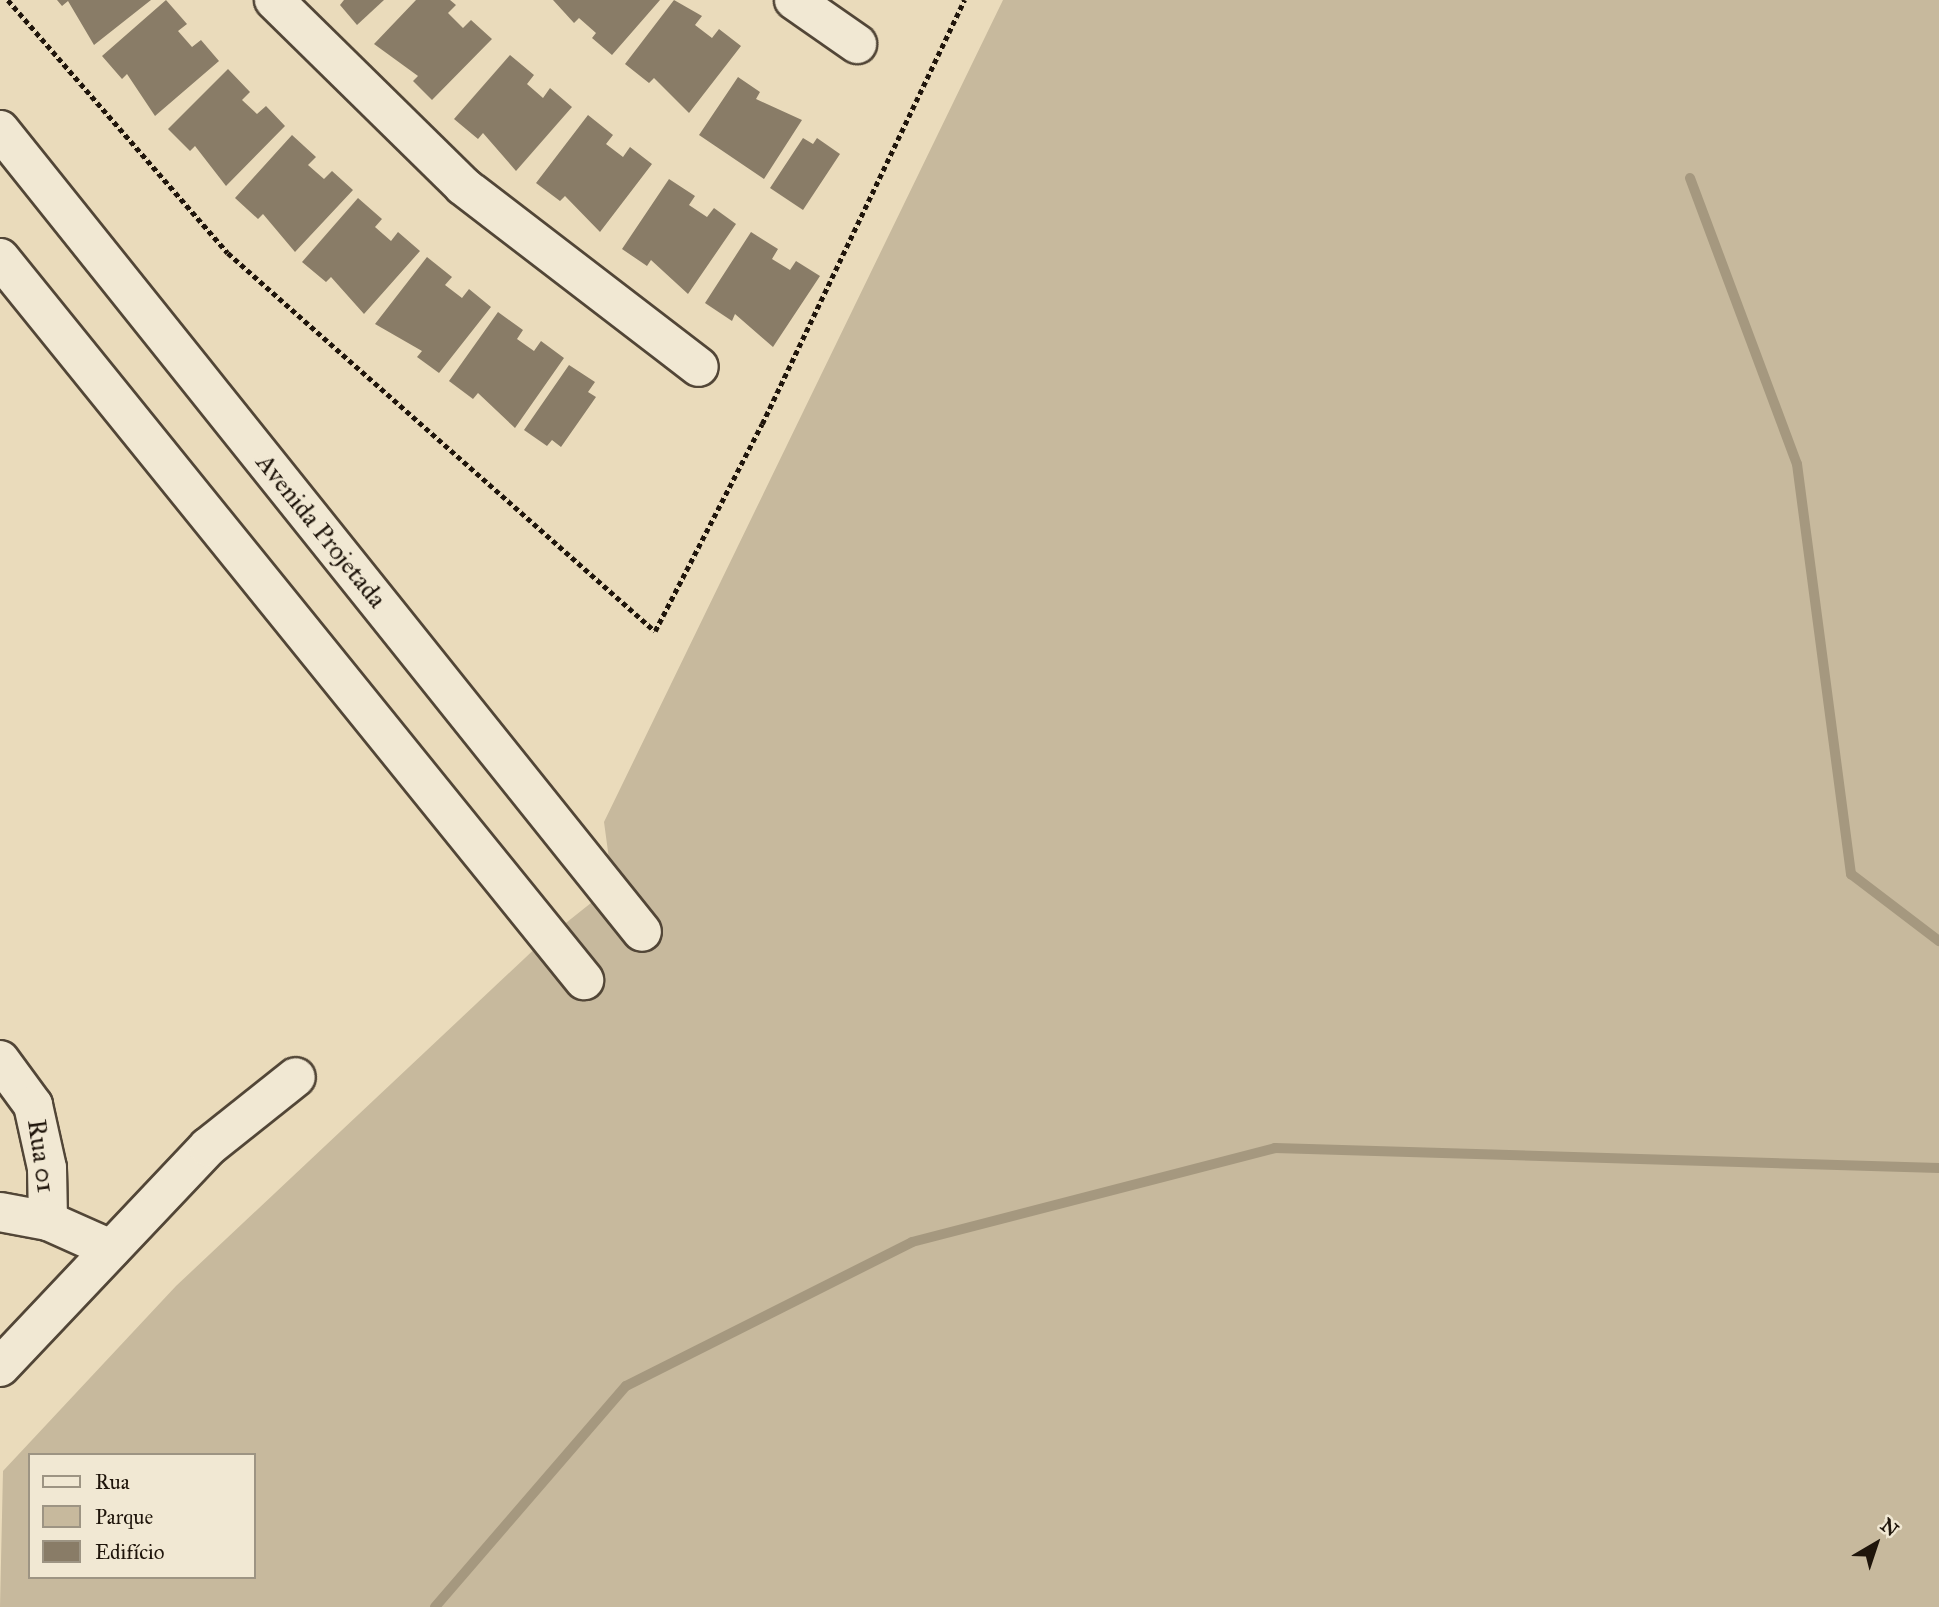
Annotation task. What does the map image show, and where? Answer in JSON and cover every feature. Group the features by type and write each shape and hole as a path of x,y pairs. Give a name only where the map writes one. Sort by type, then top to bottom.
{"street":[{"path":"274,0 463,186 699,367"},
{"path":"794,0 857,44"},
{"name":"Avenida Projetada","path":"0,130 642,932"},
{"path":"0,258 584,980"},
{"name":"Rua 01","path":"0,1060 33,1105 47,1168 48,1221"},
{"path":"0,1367 208,1147 296,1077"},
{"path":"0,1212 48,1221 111,1249"}],"path":[{"path":"8,0 228,253 654,631 762,424 964,0"}],"green space":[{"path":"1003,0 1939,0 1939,1607 0,1607 3,1471 176,1286 542,942 601,895 609,859 604,822"}],"building":[{"path":"57,0 151,0 94,45 68,1 62,6"},
{"path":"166,0 187,24 178,31 192,47 201,40 219,61 155,116 127,74 122,79 102,56"},
{"path":"344,0 384,0 357,25 340,5"},
{"path":"416,0 450,0 456,5 448,13 463,28 471,20 492,39 432,100 413,81 418,76 374,44"},
{"path":"553,0 660,0 612,55 592,38 596,33 579,18 574,23"},
{"path":"674,0 702,16 695,25 712,38 719,29 741,46 689,113 654,78 649,83 625,64"},
{"path":"510,55 534,75 527,84 543,98 550,88 572,107 516,171 483,133 478,139 454,119"},
{"path":"228,69 250,92 242,100 257,114 266,106 285,126 226,186 195,146 190,151 168,129"},
{"path":"738,77 760,92 756,99 802,120 764,179 699,135"},
{"path":"588,115 613,135 606,144 623,157 630,147 652,164 600,232 565,196 560,201 536,183"},
{"path":"292,135 316,157 308,165 324,179 332,171 353,190 295,252 263,214 258,219 235,198"},
{"path":"803,138 813,144 817,138 840,154 803,210 770,188"},
{"path":"669,179 695,196 689,205 707,217 714,208 736,224 688,294 651,260 647,266 622,249"},
{"path":"358,198 382,219 375,227 391,241 398,232 420,251 364,314 331,277 326,282 302,262"},
{"path":"751,232 778,249 772,259 790,270 796,261 820,276 773,347 735,314 732,321 705,303"},
{"path":"427,257 452,277 445,285 462,298 469,289 491,307 439,373 417,357 422,351 375,324"},
{"path":"498,312 523,330 517,339 534,351 541,341 564,358 515,428 478,393 473,399 449,381"},
{"path":"569,365 595,382 588,392 596,397 561,447 552,440 547,446 524,430"}],"waterway":[{"path":"1690,178 1797,464 1851,874 1939,941"},
{"path":"435,1607 626,1386 912,1242 1275,1148 1939,1168"}]}
